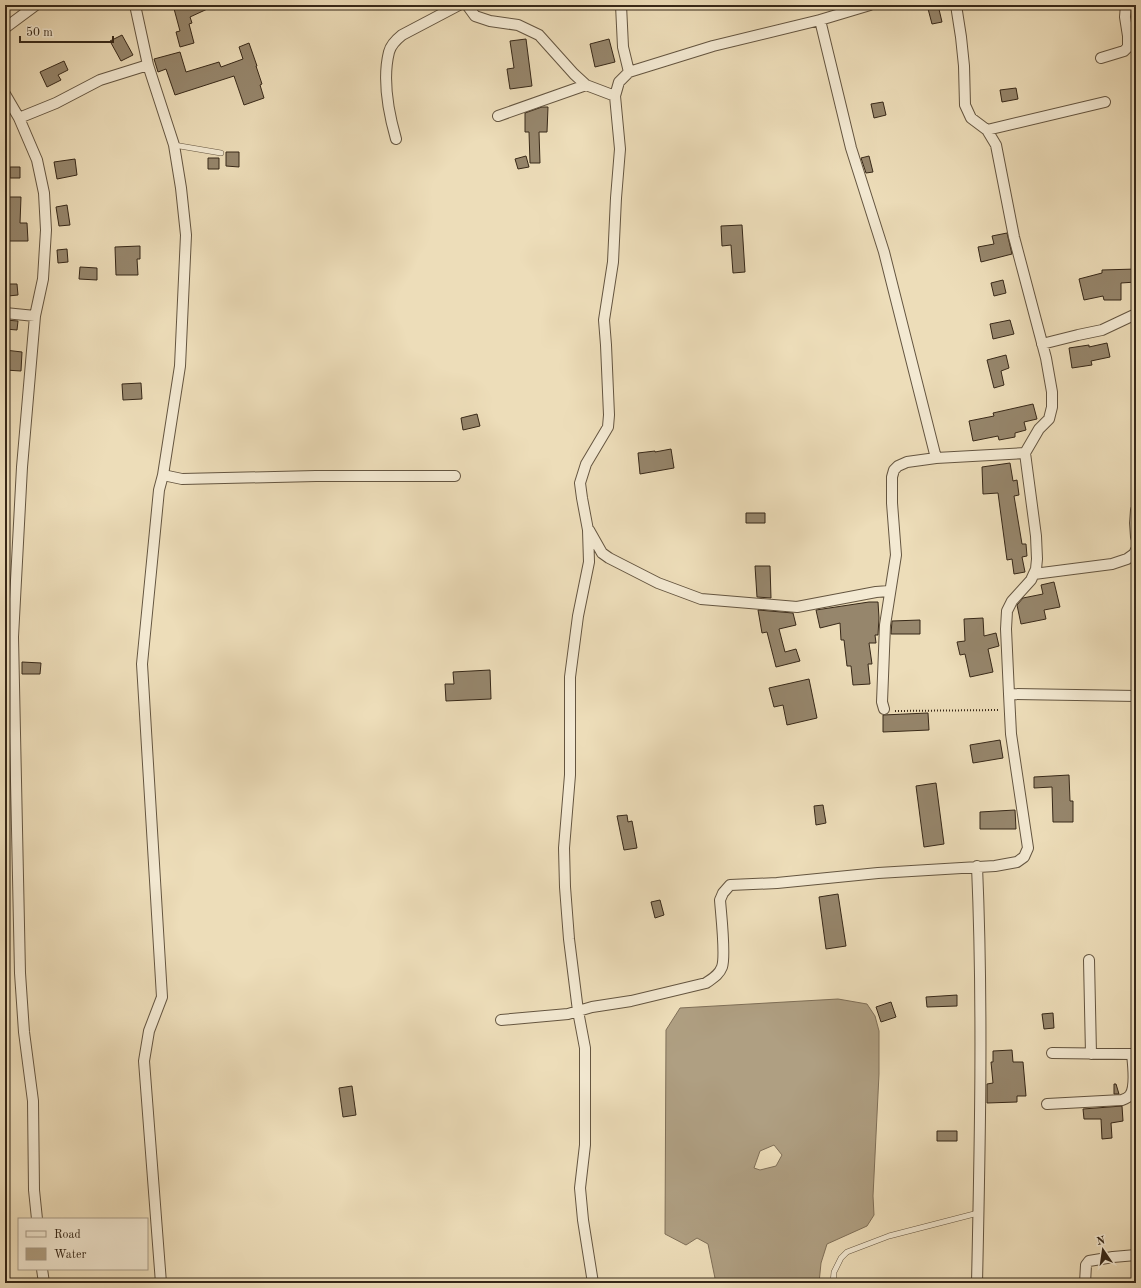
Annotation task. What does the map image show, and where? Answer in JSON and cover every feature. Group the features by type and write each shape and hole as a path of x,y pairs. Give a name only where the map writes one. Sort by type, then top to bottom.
{"street":[{"path":"5,28 36,5"},
{"path":"135,5 148,64 174,145 181,188 186,235 180,366 163,474 159,490 142,664 162,997 149,1031 144,1061 161,1283"},
{"path":"396,139 391,120 386,79 389,51 394,41 402,34 459,5"},
{"path":"467,5 474,16 490,21 518,25 539,35 574,74 586,84 616,96"},
{"path":"622,5 623,47 629,72"},
{"path":"593,1283 583,1220 580,1188 585,1144 585,1048 578,1011 569,939 564,848 570,775 570,677 578,616 588,562 588,530 580,483 586,464 608,427 609,415 607,352 604,320 613,262 620,149 616,96 619,82 629,72 713,46 820,20 870,5"},
{"path":"501,1020 568,1014 592,1007 632,1001 706,983 716,976 722,966 723,955 720,900 723,893 730,885 977,866 1017,862 1024,857 1028,848 1011,734 1009,710 1006,636 1007,611 1012,601 1024,589 1036,570 1036,536 1027,478 1025,453 1039,429 1049,420 1052,407 1052,392 1042,344 1014,237 996,146 987,130 971,118 965,105 964,66 956,5"},
{"path":"1101,58 1124,51 1128,47 1125,17 1126,5"},
{"path":"820,20 851,148 884,252 936,458"},
{"path":"19,118 56,103 100,80 148,64"},
{"path":"498,116 586,84"},
{"path":"5,94 19,118 37,160 44,193 46,230 43,279 35,316 22,467 13,637 20,973 24,1032 33,1101 34,1190 37,1218"},
{"path":"987,130 1105,102"},
{"path":"5,313 35,316"},
{"path":"1042,344 1102,330 1136,314"},
{"path":"884,708 882,702 885,625 889,591 895,568 896,555 892,503 892,477 894,470 898,466 907,462 936,458 1025,453"},
{"path":"163,474 182,479 316,476 455,476"},
{"path":"1136,510 1136,537"},
{"path":"588,530 602,553 609,558 658,583 701,599 797,607 876,592 889,591"},
{"path":"1034,574 1112,564 1127,559 1134,554 1136,550"},
{"path":"1009,694 1136,696"},
{"path":"977,866 980,936 977,1283"},
{"path":"1089,960 1091,1054"},
{"path":"1047,1104 1122,1100 1131,1094 1133,1087 1134,1054 1052,1053"},
{"path":"1085,1283 1086,1265 1089,1261 1136,1255"},
{"path":"42,1270 44,1283"}],"lane":[{"path":"174,145 221,153"},
{"path":"833,1283 834,1272 841,1258 848,1252 889,1236 978,1213"}],"path":[{"path":"884,708 889,711 904,712 1009,710"}],"water":[{"path":"838,999 867,1004 875,1016 879,1031 879,1074 873,1196 874,1215 867,1226 827,1244 821,1263 819,1283 716,1283 708,1244 697,1238 686,1245 665,1234 666,1030 680,1008","holes":["774,1145 782,1155 776,1166 760,1170 754,1168 760,1151"]}],"building":[{"path":"173,5 216,5 190,17 192,23 189,24 194,43 180,47 176,32 180,31"},
{"path":"927,5 938,5 942,22 932,24"},
{"path":"122,35 133,55 121,61 110,41"},
{"path":"526,39 532,86 510,89 507,69 514,68 510,41"},
{"path":"609,39 615,62 595,67 590,44"},
{"path":"249,43 262,84 260,85 264,98 244,105 234,76 175,95 166,69 158,72 154,59 180,52 186,72 219,62 221,67 243,59 239,47"},
{"path":"64,61 68,70 58,75 61,80 47,87 40,72"},
{"path":"1016,88 1018,99 1002,102 1000,90"},
{"path":"883,102 886,115 874,118 871,104"},
{"path":"542,107 548,107 547,132 539,132 540,163 530,163 529,132 525,132 525,113"},
{"path":"226,152 239,152 239,167 226,166"},
{"path":"526,156 529,167 518,169 515,159"},
{"path":"869,156 873,172 866,173 861,158"},
{"path":"208,158 219,158 219,169 208,169"},
{"path":"75,159 77,175 57,179 54,162"},
{"path":"10,167 20,167 20,178 10,178"},
{"path":"5,197 21,197 20,223 27,223 28,241 5,241"},
{"path":"67,205 70,225 59,226 56,207"},
{"path":"742,225 745,272 733,273 731,245 722,246 721,226"},
{"path":"1007,233 1012,254 981,262 978,247 994,244 992,236"},
{"path":"140,246 140,259 137,259 138,275 116,275 115,247"},
{"path":"67,249 68,262 58,263 57,250"},
{"path":"80,267 97,268 97,280 79,279"},
{"path":"1136,269 1136,282 1121,283 1121,300 1104,300 1103,296 1084,300 1079,279 1102,273 1102,270"},
{"path":"1003,280 1006,293 994,296 991,283"},
{"path":"7,284 17,284 18,295 8,296"},
{"path":"5,320 18,321 17,330 5,329"},
{"path":"1010,320 1014,334 993,339 990,324"},
{"path":"1107,343 1110,357 1091,361 1092,365 1072,368 1069,348 1089,345 1089,347"},
{"path":"5,350 22,352 21,371 5,370"},
{"path":"1006,355 1009,368 1001,371 1004,385 994,388 987,360"},
{"path":"141,383 142,399 123,400 122,384"},
{"path":"1033,404 1037,419 1024,422 1026,430 1015,433 1015,437 999,440 998,436 973,441 969,421 994,416 993,413"},
{"path":"477,414 480,426 463,430 461,418"},
{"path":"671,449 674,468 640,474 638,453"},
{"path":"1010,463 1013,481 1017,480 1019,495 1014,496 1022,544 1026,544 1027,556 1022,557 1025,572 1014,574 1012,559 1007,560 998,493 983,494 982,467"},
{"path":"746,513 765,513 765,523 746,523"},
{"path":"755,566 770,566 771,598 757,597"},
{"path":"1054,582 1060,607 1044,610 1046,619 1021,624 1017,605 1023,598 1043,594 1041,585"},
{"path":"878,602 879,618 878,635 875,635 876,643 869,643 872,664 868,664 870,684 853,685 851,666 847,666 844,640 841,640 840,623 820,628 816,610"},
{"path":"758,610 793,613 796,625 779,629 785,652 796,649 800,661 776,667 767,632 762,633"},
{"path":"983,618 984,636 996,633 999,646 988,649 993,672 970,677 965,654 960,655 957,642 965,641 964,619"},
{"path":"920,620 920,634 891,634 892,621"},
{"path":"22,662 41,663 40,674 22,674"},
{"path":"490,670 491,699 446,701 445,684 454,684 453,672"},
{"path":"809,679 817,718 787,725 783,705 774,707 769,688"},
{"path":"928,713 929,730 883,732 883,715"},
{"path":"1000,740 1003,758 973,763 970,745"},
{"path":"1069,775 1070,801 1073,801 1073,822 1053,822 1052,787 1034,788 1034,777"},
{"path":"936,783 944,844 924,847 916,786"},
{"path":"823,805 826,823 816,825 814,806"},
{"path":"1015,810 1016,829 980,829 980,812"},
{"path":"627,815 628,822 632,821 637,848 624,850 617,816"},
{"path":"838,894 846,946 826,949 819,897"},
{"path":"660,900 664,915 655,918 651,902"},
{"path":"957,995 957,1006 927,1007 926,997"},
{"path":"891,1002 896,1017 881,1022 876,1007"},
{"path":"1053,1013 1054,1028 1044,1029 1042,1014"},
{"path":"1012,1050 1013,1062 1023,1062 1026,1096 1017,1096 1017,1102 987,1103 987,1084 993,1083 991,1062 993,1062 993,1051"},
{"path":"1114,1084 1116,1084 1119,1094 1114,1094"},
{"path":"352,1086 356,1115 343,1117 339,1088"},
{"path":"1122,1106 1123,1121 1111,1123 1112,1138 1102,1139 1101,1119 1084,1119 1083,1109"},
{"path":"937,1131 957,1131 957,1141 937,1141"}]}
